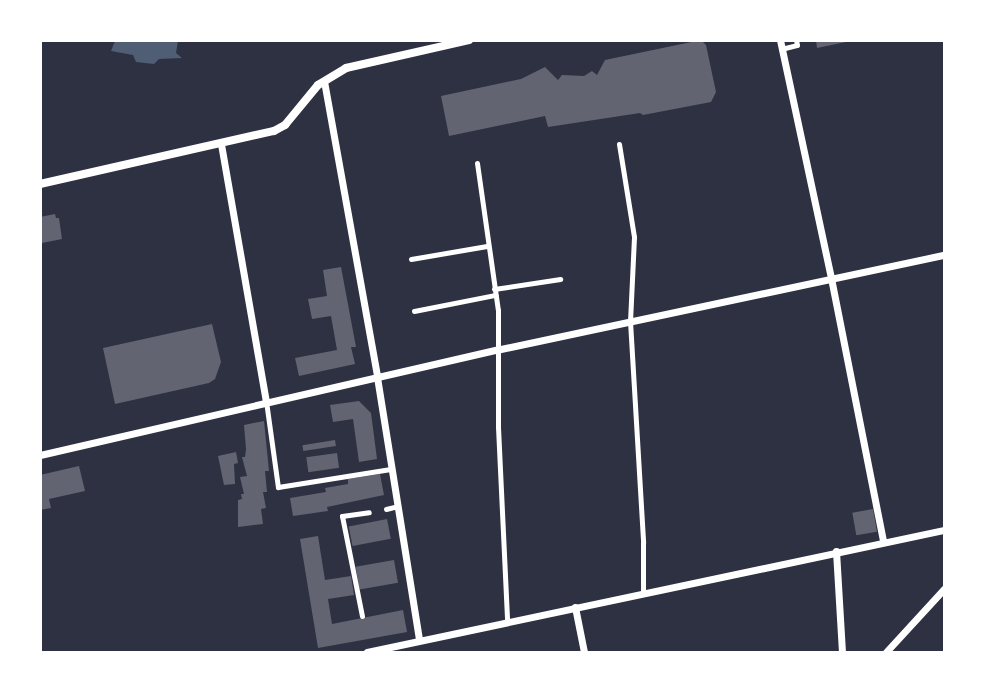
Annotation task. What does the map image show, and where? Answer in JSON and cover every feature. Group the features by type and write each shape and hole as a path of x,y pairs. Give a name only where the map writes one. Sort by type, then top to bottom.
{"main road":[{"path":"40,184 274,131 285,124 305,99 324,81 346,68 469,40"}],"street":[{"path":"796,40 797,45 780,45 831,279 883,541"},
{"path":"324,81 377,376 419,640"},
{"path":"221,144 266,401 278,486 391,469"},
{"path":"619,144 634,237 630,321 643,543 643,593"},
{"path":"477,164 498,310 496,350 507,621"},
{"path":"411,259 487,246"},
{"path":"40,455 377,376 945,255"},
{"path":"414,311 560,279"},
{"path":"386,508 398,506"},
{"path":"362,616 342,516 369,512"},
{"path":"367,642 372,652 507,621 883,541 945,530"},
{"path":"836,551 842,652"},
{"path":"886,652 945,589"},
{"path":"575,607 584,652"}],"water":[{"path":"115,41 178,41 176,53 182,58 159,59 154,64 136,62 133,55 111,51"}],"building":[{"path":"701,40 706,45 716,92 711,102 643,115 640,113 548,127 545,116 449,136 441,96 521,79 545,67 558,80 562,75 584,76 592,71 597,75 605,60"},
{"path":"816,40 846,40 846,42 817,48"},
{"path":"55,214 56,218 59,218 62,239 42,243 40,217"},
{"path":"341,267 356,347 351,347 355,364 299,376 295,358 337,350 331,316 312,319 308,299 327,296 323,270"},
{"path":"212,324 221,362 215,379 209,383 115,404 103,348"},
{"path":"359,401 371,413 377,459 359,462 353,419 333,422 330,405"},
{"path":"264,421 269,471 265,471 267,492 263,492 266,508 261,509 263,524 238,527 238,500 242,499 241,494 244,494 240,477 247,476 242,457 245,457 246,449 244,425"},
{"path":"335,440 336,446 303,451 302,445"},
{"path":"236,452 238,463 234,464 235,484 224,485 218,456"},
{"path":"337,453 339,468 308,472 306,457"},
{"path":"79,466 85,491 49,499 51,508 40,510 40,475"},
{"path":"380,474 384,495 327,507 328,511 293,516 290,498 326,492 325,488 348,484 348,479"},
{"path":"873,509 877,532 856,535 852,513"},
{"path":"387,519 391,539 353,546 349,526"},
{"path":"318,536 325,580 351,576 354,595 328,599 332,624 403,610 407,632 318,648 300,539"},
{"path":"394,560 398,583 360,589 356,567"}]}
